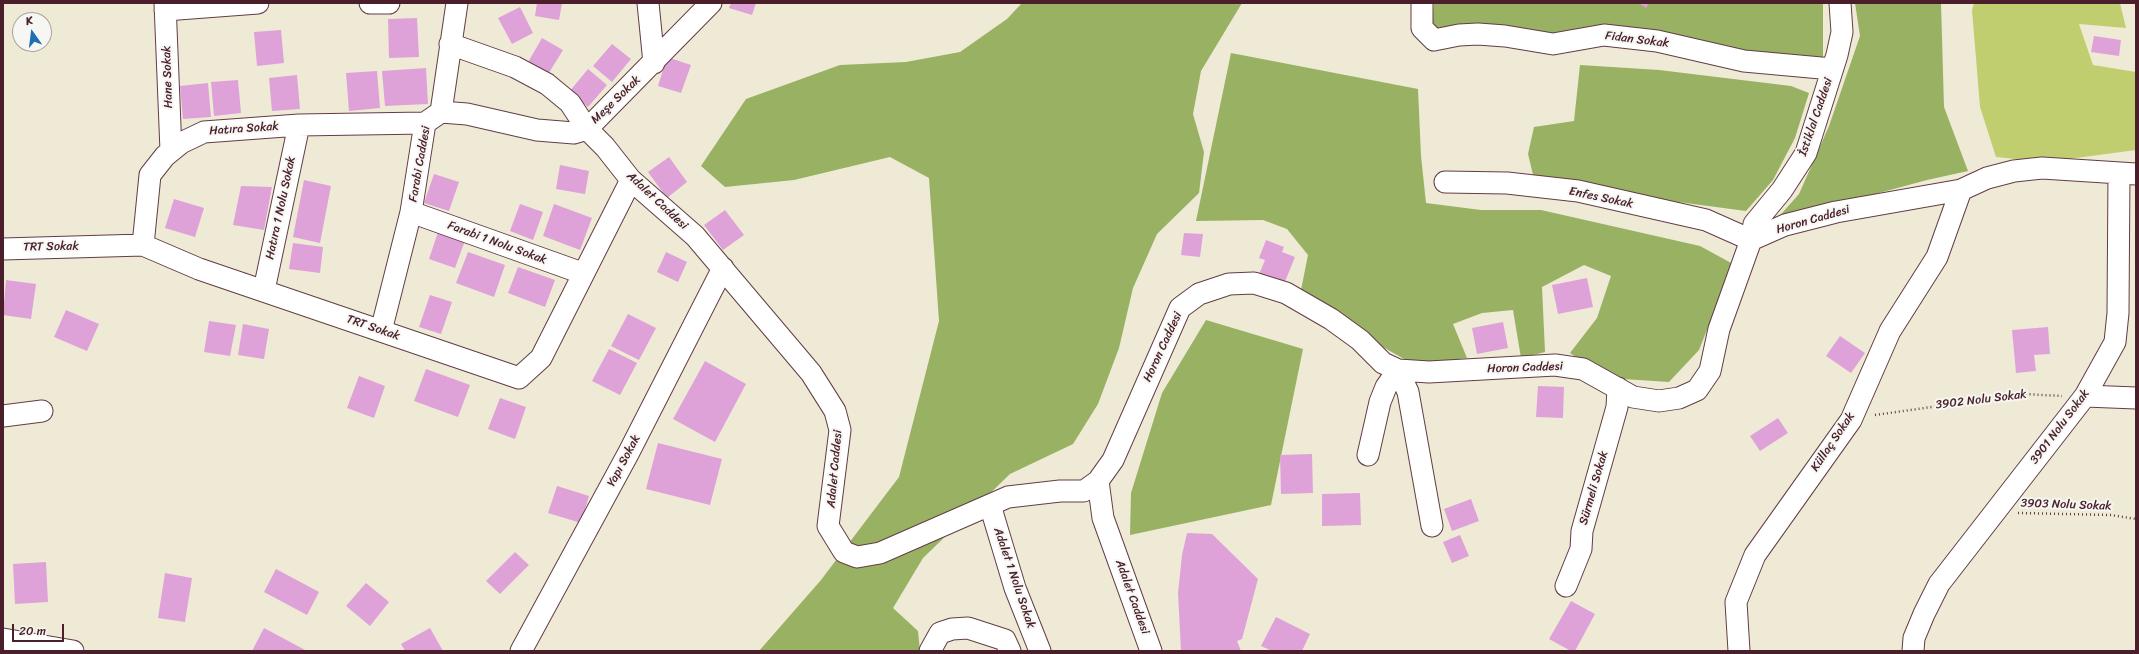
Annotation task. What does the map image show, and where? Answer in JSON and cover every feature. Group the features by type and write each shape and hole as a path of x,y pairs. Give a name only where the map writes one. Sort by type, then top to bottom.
{"street":[{"path":"165,6 258,3"},
{"path":"370,3 388,3"},
{"name":"Farabi Caddesi","path":"381,331 411,212 450,44 457,3"},
{"path":"648,3 654,63"},
{"name":"Meşe Sokak","path":"450,44 515,67 547,84 570,102 587,129 654,63 710,3"},
{"name":"Fidan Sokak","path":"1422,3 1422,28 1434,40 1459,35 1478,34 1505,36 1553,44 1604,35 1657,41 1744,61 1832,69"},
{"name":"İstiklal Caddesi","path":"1751,240 1754,224 1782,190 1806,153 1842,32 1840,3"},
{"name":"Hane Sokak","path":"165,6 171,151"},
{"path":"433,117 467,114 537,130 574,133 587,129"},
{"name":"Hatıra Sokak","path":"143,245 150,175 165,156 171,151 204,132 433,117"},
{"name":"Hatıra 1 Nolu Sokak","path":"264,290 299,125"},
{"name":"Adalet Caddesi","path":"587,129 605,147 631,180 695,236 724,268 810,373 835,411 840,430 828,526 844,552 857,557 880,553 1008,497 1060,491 1084,491 1098,481 1103,518 1151,651"},
{"name":"Horon Caddesi","path":"1098,481 1113,460 1180,308 1199,294 1229,284 1254,283 1286,293 1331,319 1360,340 1383,363 1398,370 1429,372 1555,365 1583,369 1633,396 1659,401 1679,398 1697,390 1710,370 1719,329 1751,240 1785,225 1836,212 1961,190 1987,178 2014,171 2042,168 2128,173"},
{"name":"3901 Nolu Sokak","path":"1913,651 1914,638 1939,584 2085,396 2115,342 2128,173"},
{"name":"TRT Sokak","path":"3,248 143,245 199,269 519,378 540,358 582,273 631,180"},
{"name":"Enfes Sokak","path":"1445,182 1507,183 1578,191 1706,220 1733,230 1751,240"},
{"name":"Küllaç Sokak","path":"1739,651 1736,602 1755,555 1851,420 1890,331 1937,257 1961,190"},
{"name":"Farabi 1 Nolu Sokak","path":"411,212 582,273"},
{"name":"Yapı Sokak","path":"521,651 628,454 724,268"},
{"path":"1368,455 1380,402 1386,387 1398,370"},
{"path":"1398,370 1408,392 1432,526"},
{"name":"Sürmeli Sokak","path":"1566,586 1580,549 1582,531 1617,407 1618,388"},
{"path":"2085,396 2136,398"},
{"path":"3,416 42,411"},
{"name":"Adalet 1 Nolu Sokak","path":"990,505 1015,588 1040,651"},
{"path":"930,651 940,633 952,629 968,628 1005,640 1010,651"},
{"path":"3,639 73,651"}],"path":[{"name":"3902 Nolu Sokak","path":"1851,420 1884,413 2024,394 2085,396"},
{"name":"3903 Nolu Sokak","path":"1996,512 2110,515 2136,519"}],"green space":[{"path":"1022,3 1242,3 1201,71 1193,114 1204,152 1199,193 1157,234 1133,288 1119,348 1098,404 1073,444 1010,474 923,558 893,608 918,631 920,651 759,651 821,580 899,477 939,321 929,178 890,157 794,180 725,187 701,166 746,99 840,65 906,62 960,52 1007,19"},
{"path":"1434,3 1823,3 1823,57 1503,31 1439,39 1432,24"},
{"path":"1855,3 1941,3 1944,107 1968,171 1927,180 1775,221 1799,194 1829,126 1860,36"},
{"path":"1974,3 2120,3 2126,28 2079,24 2093,65 2136,72 2136,150 2046,162 1996,157 1980,107 1972,10"},
{"path":"1231,53 1418,89 1421,156 1426,203 1481,210 1541,210 1700,246 1733,264 1699,350 1669,382 1608,378 1570,353 1597,318 1611,276 1584,265 1542,287 1545,352 1521,358 1513,310 1482,313 1453,324 1467,358 1413,364 1299,300 1308,255 1287,229 1263,220 1196,221"},
{"path":"1580,65 1659,70 1791,86 1809,93 1795,138 1773,180 1746,211 1535,183 1528,154 1534,127 1574,121"},
{"path":"1206,320 1303,349 1271,505 1130,535 1131,493 1162,393"}],"building":[{"path":"537,3 562,3 559,20 535,16"},
{"path":"731,3 756,3 752,15 729,8"},
{"path":"1639,3 1649,3 1646,8"},
{"path":"520,7 533,33 512,44 498,18"},
{"path":"417,18 419,57 389,58 388,19"},
{"path":"281,30 284,63 257,66 254,32"},
{"path":"2094,36 2121,40 2119,56 2091,52"},
{"path":"542,38 563,50 547,76 527,64"},
{"path":"612,44 631,59 612,82 593,66"},
{"path":"667,57 691,65 681,93 658,86"},
{"path":"426,68 428,104 385,106 382,71"},
{"path":"588,69 607,85 588,107 569,92"},
{"path":"377,71 380,108 349,111 346,73"},
{"path":"297,75 300,109 272,111 269,78"},
{"path":"238,80 241,113 214,116 211,82"},
{"path":"208,83 211,117 183,119 180,86"},
{"path":"669,157 687,182 667,198 648,172"},
{"path":"560,165 589,171 585,194 556,189"},
{"path":"434,174 459,182 449,211 424,203"},
{"path":"304,180 331,186 320,243 293,237"},
{"path":"241,186 272,187 264,230 233,225"},
{"path":"174,199 204,208 195,237 165,228"},
{"path":"520,204 543,212 533,240 510,231"},
{"path":"554,204 592,218 580,250 543,236"},
{"path":"725,210 744,235 723,250 704,225"},
{"path":"440,226 467,235 455,268 429,259"},
{"path":"1184,233 1203,234 1200,257 1181,255"},
{"path":"1266,240 1284,247 1282,252 1295,257 1282,289 1257,279 1265,260 1259,258"},
{"path":"293,243 323,247 320,273 289,269"},
{"path":"468,252 505,265 494,297 456,283"},
{"path":"666,252 687,262 678,282 657,272"},
{"path":"518,267 555,280 545,307 508,293"},
{"path":"1587,278 1593,307 1558,314 1552,285"},
{"path":"6,280 36,284 31,319 3,315"},
{"path":"430,295 452,302 441,334 419,327"},
{"path":"66,310 99,324 87,351 54,337"},
{"path":"628,314 656,328 639,360 611,346"},
{"path":"209,321 236,325 230,356 204,352"},
{"path":"1503,322 1508,348 1477,354 1472,328"},
{"path":"243,324 269,329 264,359 238,355"},
{"path":"2048,327 2050,354 2034,355 2036,371 2016,373 2012,330"},
{"path":"1840,336 1865,353 1851,373 1826,356"},
{"path":"609,349 637,363 620,395 592,381"},
{"path":"705,361 746,384 715,442 673,419"},
{"path":"426,369 470,385 458,417 414,401"},
{"path":"359,376 385,386 374,418 347,408"},
{"path":"1538,386 1564,387 1563,418 1536,417"},
{"path":"500,398 526,407 515,439 488,429"},
{"path":"1778,418 1788,433 1760,451 1750,436"},
{"path":"658,443 722,459 710,505 646,489"},
{"path":"1312,454 1313,493 1281,494 1280,455"},
{"path":"557,486 589,496 581,523 548,513"},
{"path":"1360,493 1361,525 1322,526 1322,494"},
{"path":"1471,499 1479,521 1452,531 1444,509"},
{"path":"1187,533 1212,534 1258,579 1242,639 1237,641 1241,651 1181,651 1178,593 1182,555"},
{"path":"1460,535 1469,556 1452,563 1443,542"},
{"path":"515,552 529,565 500,594 486,581"},
{"path":"46,562 48,602 15,604 13,564"},
{"path":"276,569 319,592 307,615 264,592"},
{"path":"165,573 192,578 185,622 158,618"},
{"path":"366,583 389,602 370,626 346,606"},
{"path":"1571,601 1595,614 1575,651 1571,651 1549,639"},
{"path":"1276,617 1310,634 1302,651 1272,651 1261,646"},
{"path":"264,628 307,651 252,651"},
{"path":"430,628 443,651 405,651 401,644"}]}
